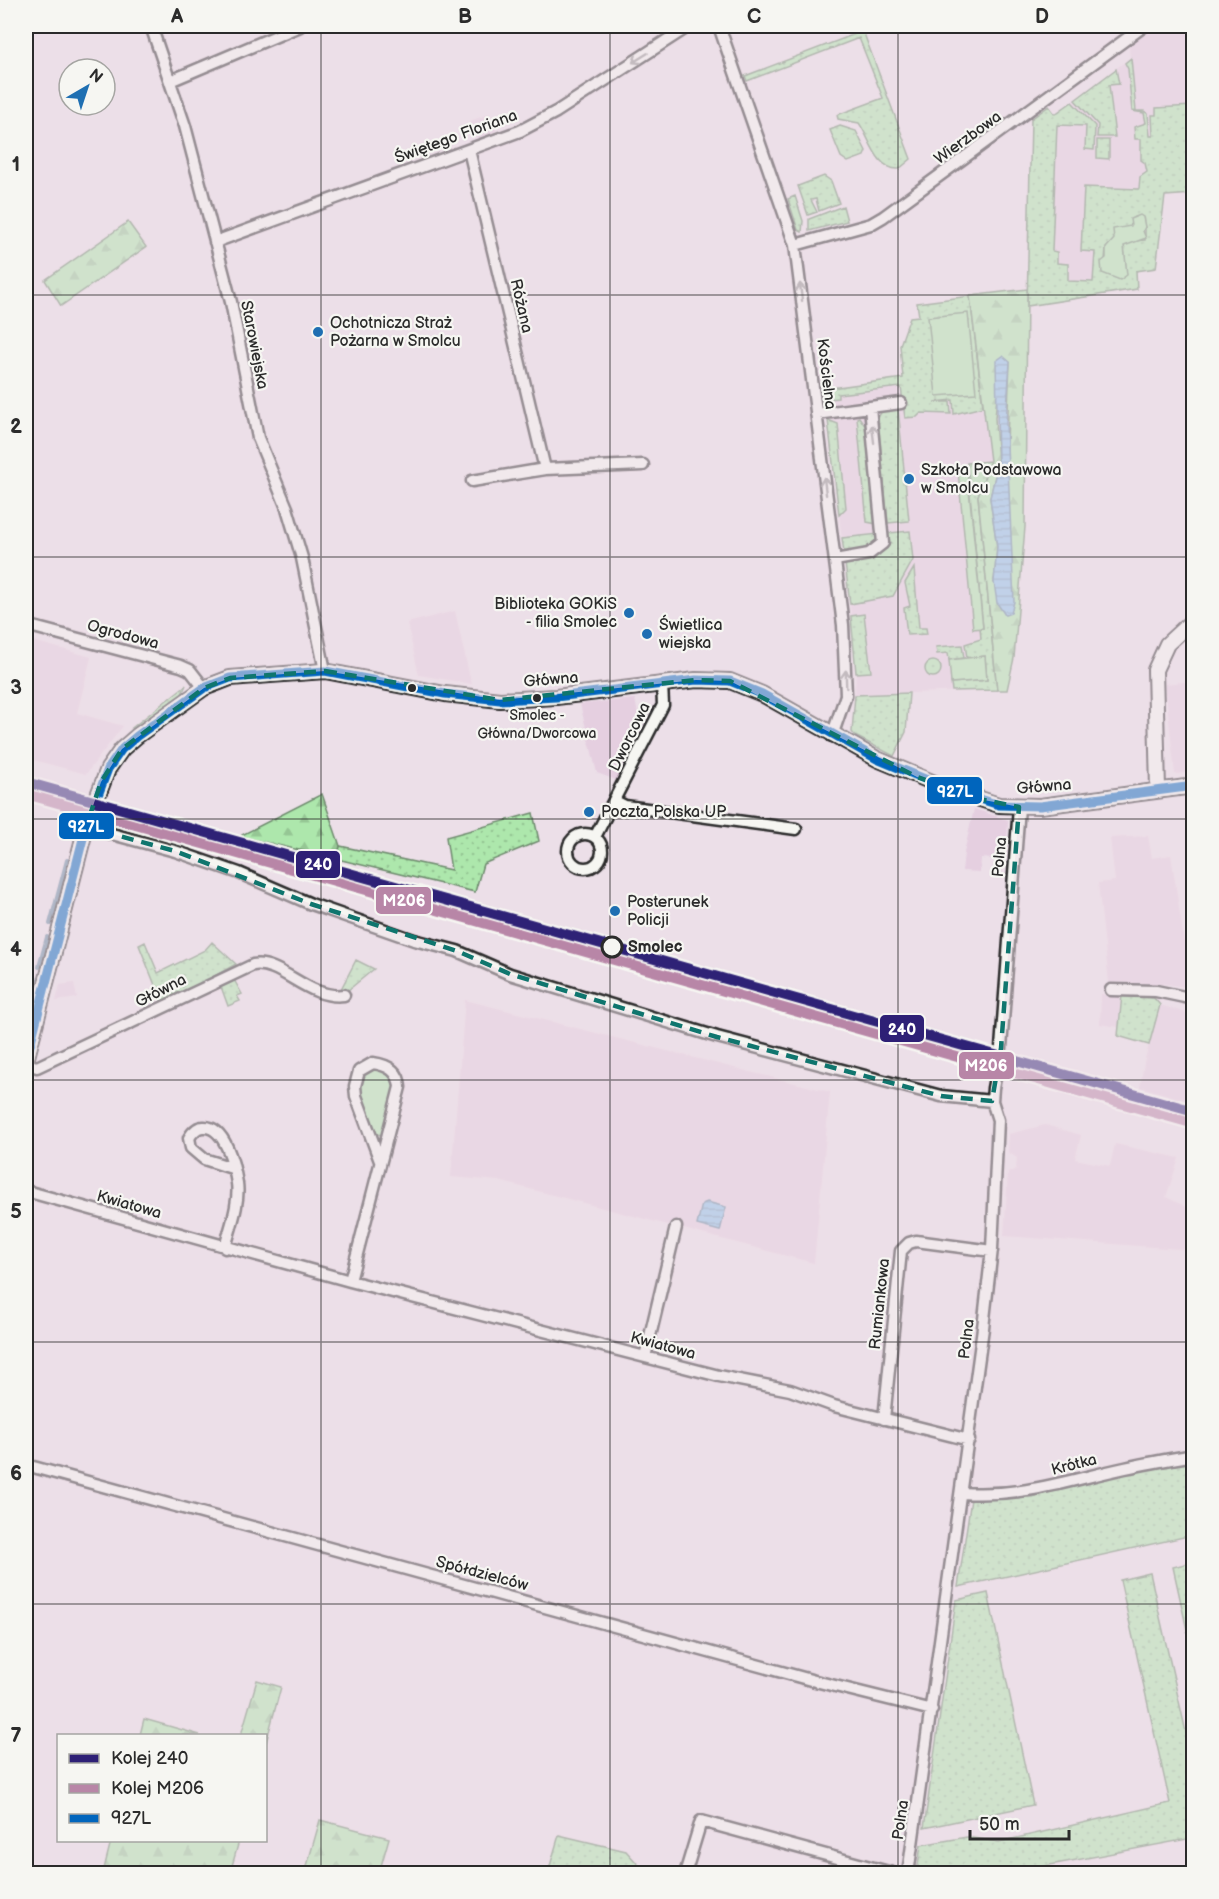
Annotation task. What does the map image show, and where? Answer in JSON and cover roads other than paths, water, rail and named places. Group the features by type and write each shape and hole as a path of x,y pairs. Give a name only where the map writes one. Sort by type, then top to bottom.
{"street":[{"name":"Starowiejska","path":"152,26 185,126 236,323 254,420 287,508 302,558 325,671"},
{"path":"170,81 300,26"},
{"name":"Świętego Floriana","path":"215,242 337,195 520,131 556,112 689,26"},
{"name":"Kościelna","path":"719,26 795,244 835,560 847,682 846,695 832,735"},
{"name":"Wierzbowa","path":"795,244 883,218 1144,26"},
{"name":"Różana","path":"469,150 545,469"},
{"path":"816,414 901,403"},
{"path":"835,560 869,554 883,543 870,407"},
{"path":"472,481 545,469 643,465"},
{"path":"1158,789 1155,670 1167,644 1194,619"},
{"name":"Ogrodowa","path":"26,625 181,666 190,670 204,688"},
{"name":"Główna","path":"344,995 321,993 268,965 253,965 37,1067 26,1062 86,827 102,782 122,749 204,688 230,678 325,671 484,699 556,697 696,680 738,683 762,694 832,735 917,777 979,799 1019,807 1194,786"},
{"name":"Dworcowa","path":"596,837 663,705 662,684"},
{"path":"615,801 625,806 796,830"},
{"name":"Polna","path":"908,1874 969,1440 992,1251 998,1120 992,1101 995,1072 1001,1048 1019,807"},
{"path":"86,827 186,854 311,904 414,940 457,951 510,974 633,1009 717,1037 941,1096 992,1101"},
{"path":"1111,990 1156,991 1194,999"},
{"path":"350,1281 380,1161 400,1080 389,1067 373,1063 358,1071 355,1086 380,1161"},
{"path":"225,1248 237,1198 237,1182 232,1168"},
{"name":"Kwiatowa","path":"26,1191 225,1248 645,1357 790,1390 834,1406 969,1440"},
{"path":"645,1357 676,1227"},
{"name":"Rumiankowa","path":"884,1419 901,1251 909,1243 916,1241 992,1251"},
{"name":"Krótka","path":"961,1493 992,1495 1022,1493 1124,1468 1194,1455"},
{"name":"Spółdzielców","path":"26,1464 811,1680 932,1710"},
{"path":"685,1874 701,1821 896,1874"}],"water":[{"path":"1003,356 1010,362 1006,423 1014,602 1011,613 1005,615 997,603 994,582 997,547 990,498 998,463 996,361"},
{"path":"707,1202 726,1207 720,1231 697,1225 702,1204"}],"waterway":[{"path":"50,924 67,860"},
{"path":"39,967 47,937"},
{"path":"32,992 36,979"},
{"path":"26,1017 28,1008"}],"rail line":[{"name":"240","path":"26,782 1194,1111"},
{"name":"M206","path":"26,794 1191,1123"}],"place":[{"name":"Ochotnicza Straż Pożarna w Smolcu","path":"318,332"},
{"name":"Szkoła Podstawowa w Smolcu","path":"909,479"},
{"name":"Biblioteka GOKiS - filia Smolec","path":"629,613"},
{"name":"Świetlica wiejska","path":"647,634"},
{"name":"Smolec - Główna/Dworcowa","path":"537,698"},
{"name":"Poczta Polska UP","path":"589,812"},
{"name":"Posterunek Policji","path":"615,911"},
{"name":"Smolec","path":"612,947"}]}
